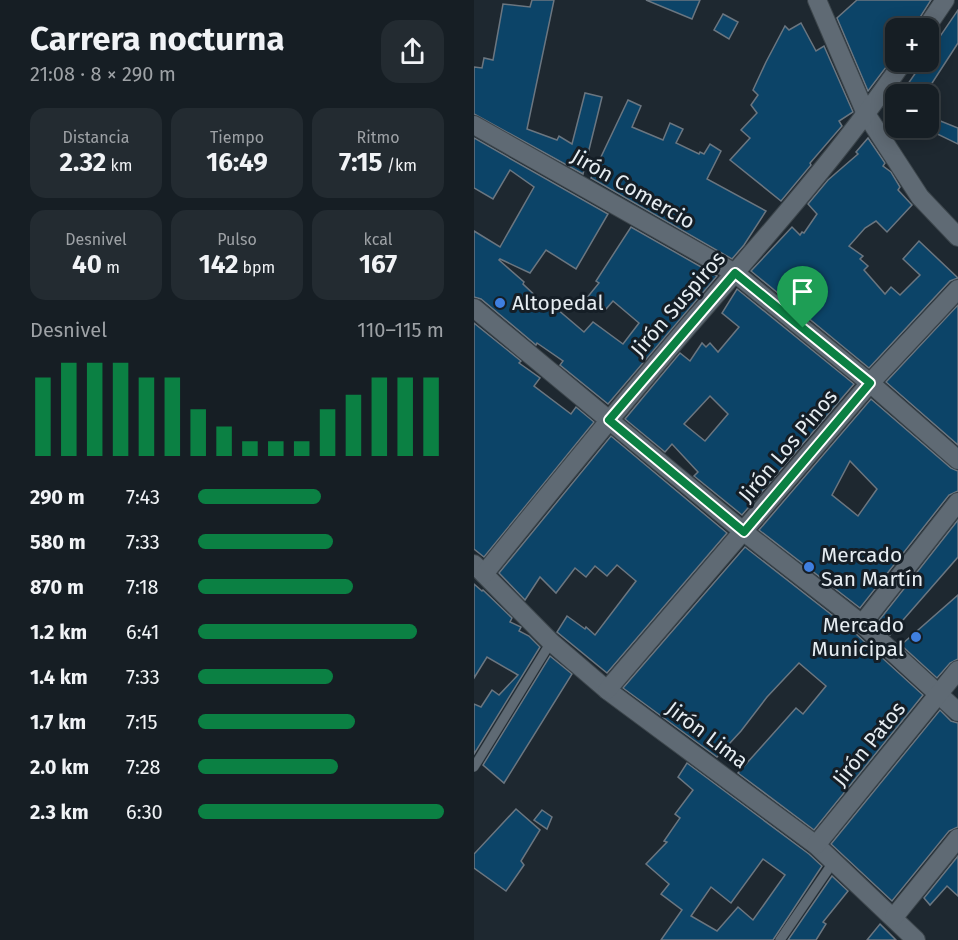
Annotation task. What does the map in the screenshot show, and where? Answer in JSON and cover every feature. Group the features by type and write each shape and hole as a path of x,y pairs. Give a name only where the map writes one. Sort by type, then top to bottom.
{"street":[{"path":"817,0 866,114 920,197 958,237"},
{"path":"933,18 945,0"},
{"name":"Jirón Suspiros","path":"479,569 735,273 866,114 896,72"},
{"name":"Jirón Comercio","path":"474,125 735,273 870,383 958,460"},
{"name":"Jirón Los Pinos","path":"608,690 870,383 958,289"},
{"path":"474,308 744,532 862,624 958,712"},
{"path":"862,624 958,502"},
{"name":"Jirón Lima","path":"479,569 551,642 608,690 816,845 916,940"},
{"name":"Jirón Patos","path":"816,845 958,670"},
{"path":"894,917 958,838"}],"lane":[{"path":"474,768 551,642"},
{"path":"780,940 834,861"}],"building":[{"path":"532,0 554,0 527,129 557,140 559,136 572,144 585,93 602,97 583,174 474,114 474,67 482,68 484,58 493,60 503,4 530,7"},
{"path":"646,0 700,0 692,19"},
{"path":"857,0 931,0 920,18 885,18 885,69 868,91 837,18"},
{"path":"958,10 958,43 931,84 908,84 916,72 939,72 939,38"},
{"path":"723,14 738,22 729,39 714,30"},
{"path":"801,23 816,51 824,46 853,112 839,121 842,126 781,201 730,160 750,138 741,130 757,113 751,105 758,95 753,90 766,62 785,26 789,30"},
{"path":"628,100 641,106 632,127 663,140 670,123 683,129 676,143 699,154 700,152 704,154 710,144 721,151 707,179 766,211 732,259 591,178"},
{"path":"939,120 958,128 958,144 939,135"},
{"path":"474,138 608,214 576,269 546,250 530,273 499,260 542,302 544,298 584,332 593,322 623,344 639,323 613,301 606,309 586,299 599,283 596,281 631,227 717,276 608,404 560,365 563,361 537,343 536,345 481,299 474,297 474,231 500,247 534,187 510,170 493,199 474,188"},
{"path":"868,138 885,163 883,166 891,172 900,187 898,190 912,205 887,232 876,221 865,228 849,246 863,256 860,259 868,266 864,270 885,294 891,287 900,295 920,275 903,259 919,241 958,278 950,281 869,368 751,271 792,227 800,235 804,233 817,214 808,204 828,180 858,154 856,152"},
{"path":"737,289 854,384 742,515 694,476 698,472 672,444 665,452 625,419 680,353 690,361 702,343 706,347 710,343 718,352 739,327 722,313","holes":["710,396 728,414 705,441 684,424"]},
{"path":"958,305 958,445 886,382"},
{"path":"474,323 521,361 519,363 540,378 534,386 571,414 576,407 594,422 484,557 474,549"},
{"path":"871,399 951,468 958,471 958,491 949,495 860,608 759,530","holes":["850,461 877,489 858,516 832,495"]},
{"path":"611,436 727,533 607,673 557,632 567,616 595,635 636,581 617,565 607,576 595,566 586,577 575,568 556,593 540,577 525,600 499,573"},
{"path":"958,520 958,557 890,635 877,623"},
{"path":"745,547 855,633 923,695 814,830 738,773 796,708 803,714 826,686 799,663 717,757 623,688"},
{"path":"474,584 512,618 510,622 521,627 519,631 529,636 540,647 474,754 474,704 481,707 492,690 499,695 518,675 487,657 474,678"},
{"path":"958,595 958,659 950,663 937,678 901,645"},
{"path":"550,656 572,674 504,783 483,765"},
{"path":"940,710 951,721 958,723 958,827 949,831 892,901 831,844"},
{"path":"687,763 822,866 773,940 661,940 682,910 661,894 669,884 646,864 667,842 664,841 680,818 675,814 693,790 678,777","holes":["763,859 785,875 753,920 738,907 717,931 691,916 711,887 731,903"]},
{"path":"516,809 540,830 521,861 524,865 506,891 474,868 474,854"},
{"path":"542,810 552,817 547,829 534,820"},
{"path":"958,856 958,896 947,886 930,905 924,898"},
{"path":"832,876 848,891 823,922 826,924 816,940 788,940"},
{"path":"880,924 896,940 867,940"}],"place":[{"name":"Altopedal","path":"500,303"},
{"name":"Mercado San Martín","path":"809,567"},
{"name":"Mercado Municipal","path":"916,637"}],"route":[{"path":"735,273 803,328 870,383 744,532 609,420 735,273"}]}
